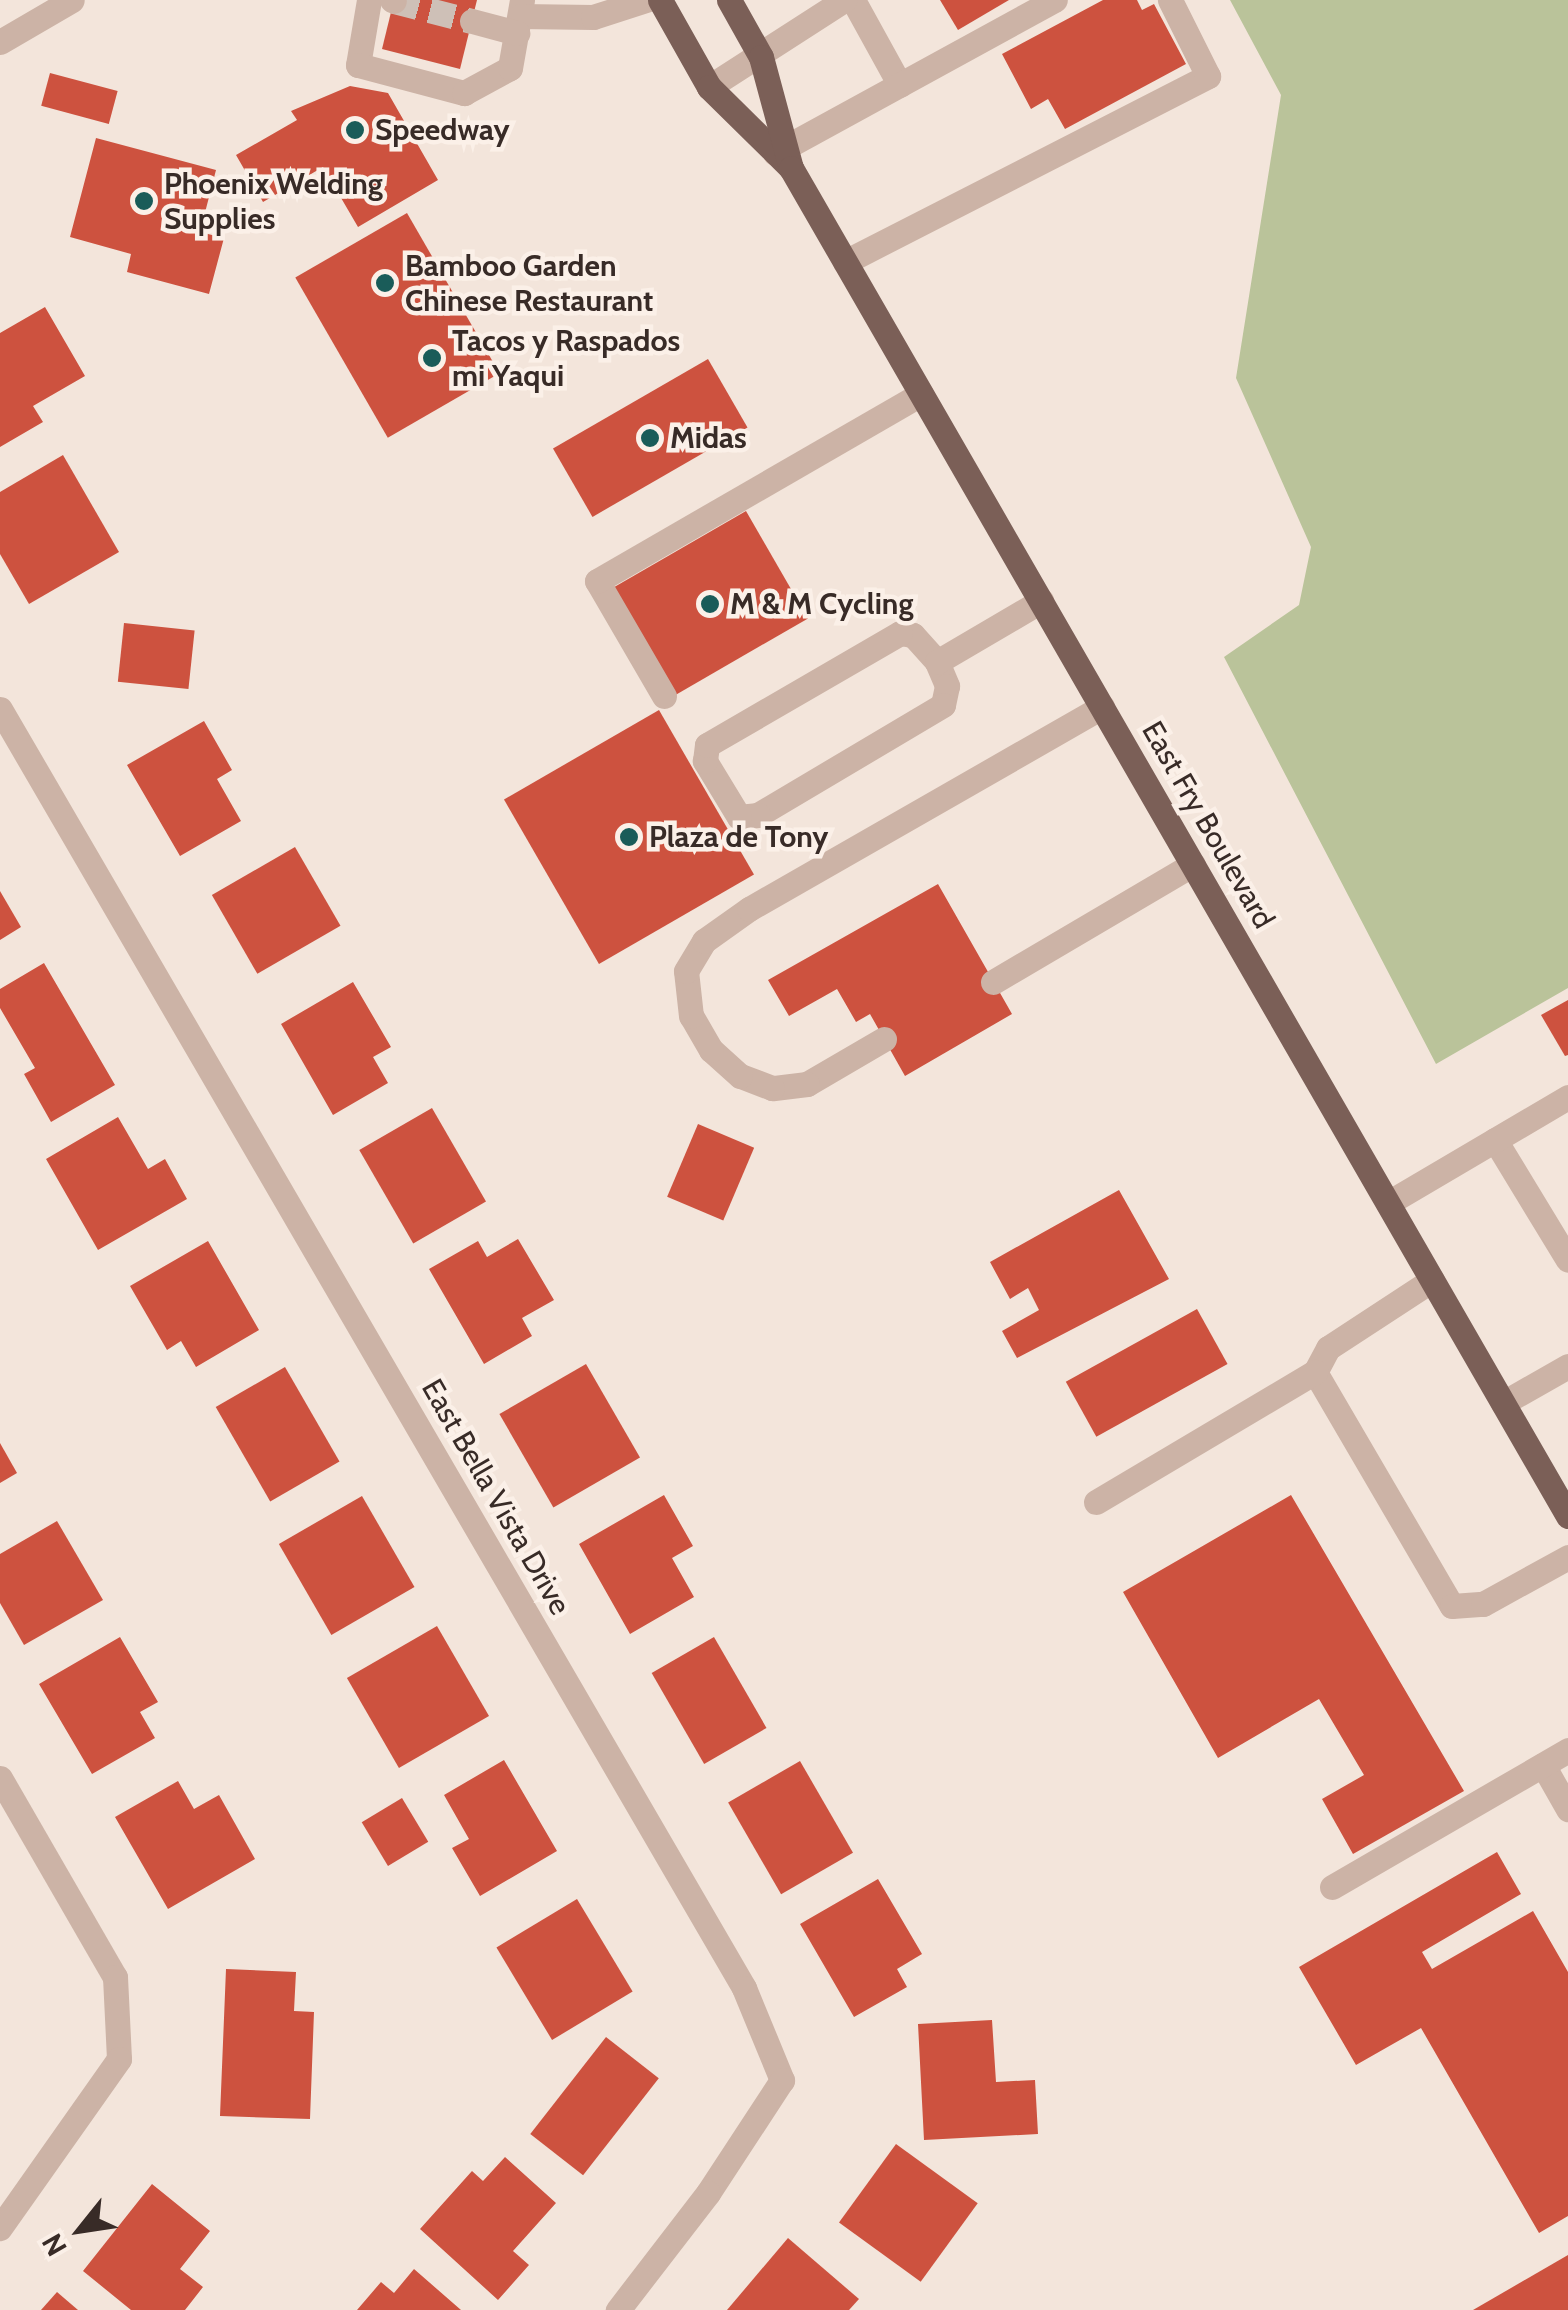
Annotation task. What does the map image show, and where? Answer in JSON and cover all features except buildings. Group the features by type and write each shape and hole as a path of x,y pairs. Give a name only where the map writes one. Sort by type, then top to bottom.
{"main road":[{"name":"East Fry Boulevard","path":"660,0 709,87 784,156"},
{"name":"East Fry Boulevard","path":"729,0 761,57 784,156 1568,1516"}],"street":[{"path":"0,42 38,8 72,0"},
{"path":"369,0 358,65 464,93 510,68 520,16"},
{"path":"472,21 520,16 593,18 646,0"},
{"path":"709,87 844,0"},
{"path":"852,0 900,85"},
{"path":"784,156 900,85 1056,0"},
{"path":"845,262 1208,76 1170,0"},
{"path":"664,696 597,581 921,394"},
{"path":"936,662 1041,601"},
{"path":"900,633 914,636 936,662 947,686 943,704 758,815 739,817 705,760 707,745 900,633"},
{"path":"884,1039 807,1084 756,1082 711,1050 692,1016 686,971 704,941 749,909 1102,707"},
{"name":"East Bella Vista Drive","path":"0,708 744,1988 782,2080 708,2193 618,2310"},
{"path":"993,982 1193,864"},
{"path":"1388,1203 1568,1097"},
{"path":"1495,1140 1568,1260"},
{"path":"1096,1502 1315,1372 1328,1348 1432,1280"},
{"path":"1503,1403 1568,1366"},
{"path":"1315,1372 1452,1606 1483,1604 1568,1557"},
{"path":"1332,1887 1568,1750"},
{"path":"1542,1764 1568,1809"},
{"path":"0,1778 115,1978 119,2060 0,2228"}],"green space":[{"path":"1230,0 1568,0 1568,988 1436,1064 1224,657 1299,605 1311,547 1236,378 1281,95"}],"tunnel":[{"path":"394,1 472,21"}],"place":[{"name":"Speedway","path":"355,130"},
{"name":"Phoenix Welding Supplies","path":"144,201"},
{"name":"Bamboo Garden Chinese Restaurant","path":"385,283"},
{"name":"Tacos y Raspados mi Yaqui","path":"432,358"},
{"name":"Midas","path":"650,438"},
{"name":"M & M Cycling","path":"710,604"},
{"name":"Plaza de Tony","path":"629,837"}]}
